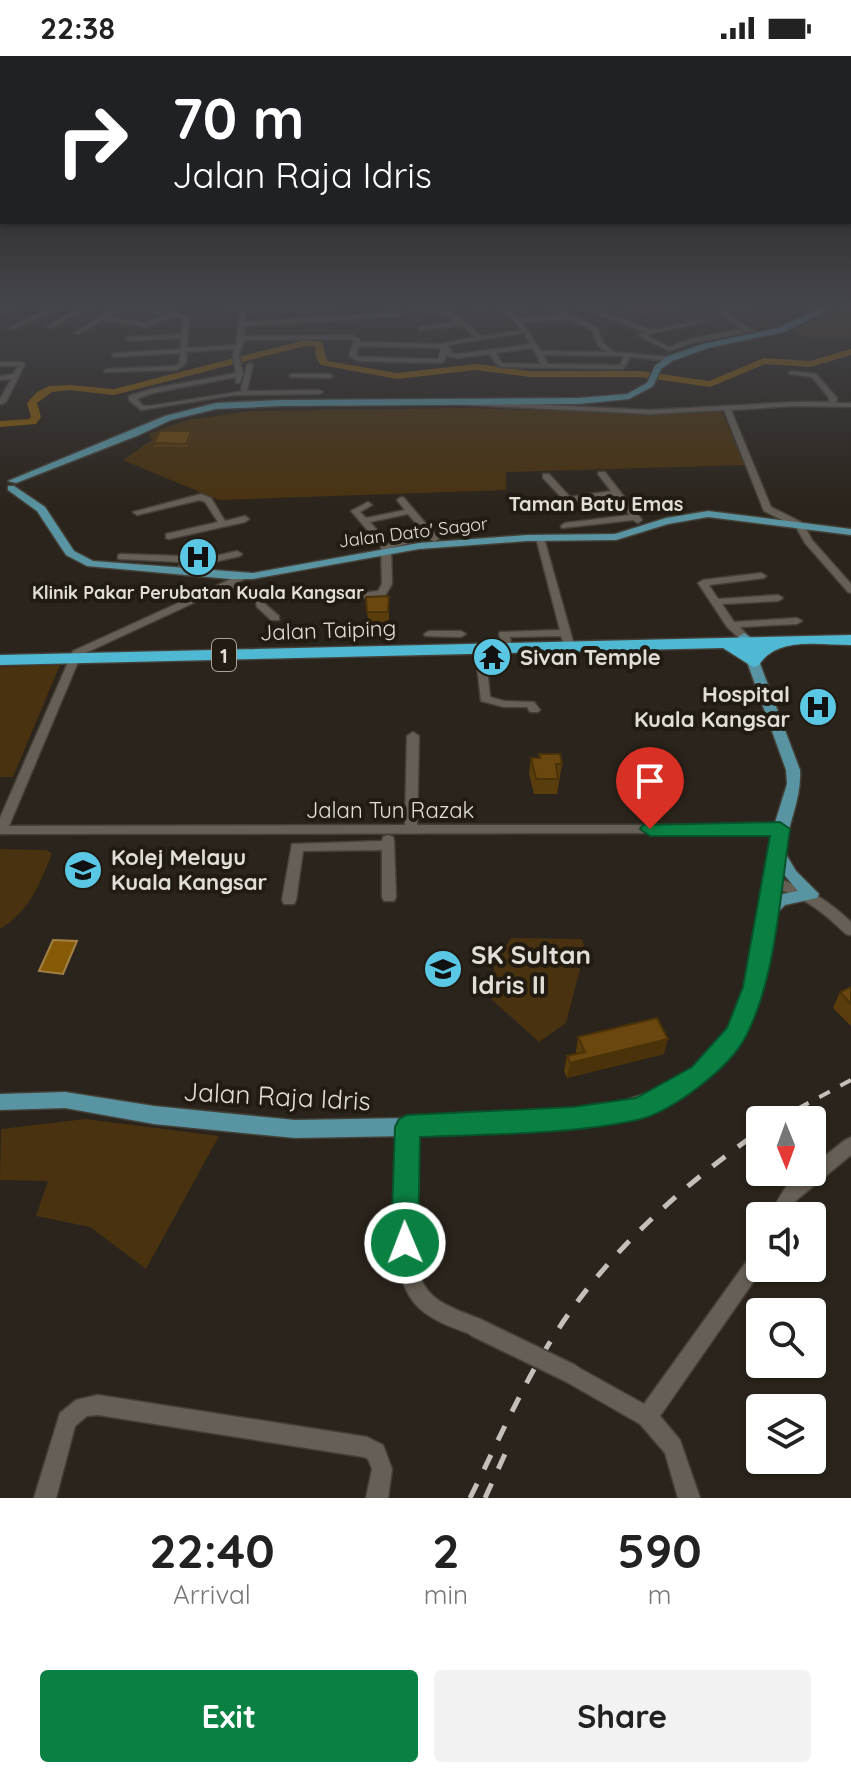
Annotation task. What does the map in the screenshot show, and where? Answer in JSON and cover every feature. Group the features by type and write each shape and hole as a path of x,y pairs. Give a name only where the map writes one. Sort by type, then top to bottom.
{"highway":[{"name":"Jalan Taiping","path":"777,639 851,633"},
{"name":"Jalan Taiping","path":"609,645 739,634 777,639 851,640"},
{"name":"Jalan Taiping","path":"0,660 447,641 480,648 567,639 609,645 724,643 739,634"},
{"path":"724,643 740,649 753,662 758,653 777,639"}],"main road":[{"path":"8,487 149,428 232,406 563,402 638,393 650,384 655,374"},
{"path":"537,407 563,402"},
{"path":"0,480 41,509 55,526 66,548 77,557 109,568 183,566 226,581 235,580"},
{"name":"Jalan Dato' Sagor","path":"235,580 435,540 604,538 680,517 708,514 851,532"},
{"name":"Jalan Raja Idris","path":"0,1102 65,1100 251,1126 341,1129 407,1127 608,1115 639,1108 700,1075 736,1033 754,987 780,829 794,784 793,770 753,662 739,634"},
{"path":"777,853 791,875 811,894"},
{"path":"767,914 780,900 811,894"}],"street":[{"path":"226,374 132,397 141,408 150,408 240,392 319,392"},
{"path":"240,374 240,392"},
{"path":"232,406 247,374"},
{"path":"806,374 814,375 833,398 832,405"},
{"path":"0,378 16,376"},
{"path":"1,402 16,376"},
{"path":"290,392 292,376 330,376"},
{"path":"1,402 17,401"},
{"path":"466,403 650,412 851,405"},
{"path":"727,409 767,509 800,525 808,541 851,590"},
{"path":"602,474 645,529"},
{"path":"546,476 568,500"},
{"path":"544,503 617,493"},
{"path":"137,512 205,498 223,524"},
{"path":"401,500 435,540"},
{"path":"333,599 375,596 387,591 385,549 354,509 368,505"},
{"path":"364,521 410,511"},
{"path":"565,526 636,517"},
{"path":"183,566 168,534 245,519"},
{"path":"540,538 567,639"},
{"path":"121,557 183,566 237,554"},
{"path":"761,576 705,581 704,586 739,634 797,621"},
{"path":"1,830 77,653 235,580 261,601 260,605 275,618"},
{"path":"715,602 778,598"},
{"path":"429,634 447,641 461,634"},
{"path":"480,648 485,699 504,704 530,704 534,710"},
{"path":"411,830 413,736"},
{"name":"Jalan Tun Razak","path":"1,830 780,829"},
{"path":"388,830 389,897"},
{"path":"289,900 297,847 388,845"},
{"path":"772,882 811,894 851,930"},
{"path":"407,1127 404,1216 406,1269 412,1285 425,1302 572,1374 647,1417 673,1447 689,1498"},
{"path":"785,1202 787,1197 851,1146"},
{"path":"647,1417 746,1277"},
{"path":"45,1498 67,1420 83,1407 98,1405 367,1447 380,1459 382,1469 377,1498"}],"shaded area":[{"path":"467,408 633,413 721,410 745,465 506,472 506,490 219,500 123,460 152,440 149,434 188,420 249,411"},
{"path":"60,665 13,777 0,777 0,667"},
{"path":"0,849 47,850 52,854 26,906 0,929"},
{"path":"511,938 582,939 585,950 566,1023 539,1042 491,999 496,951 504,949"},
{"path":"53,940 77,941 63,974 39,971"},
{"path":"85,1119 219,1136 146,1269 90,1227 36,1216 48,1181 0,1180 1,1129"}],"building":[{"path":"160,431 191,431 186,444 154,443"},
{"path":"389,596 388,612 367,612 366,597"},
{"path":"539,754 560,754 562,764 556,764 558,779 536,779 531,758 540,758"},
{"path":"851,987 851,1004 840,992"},
{"path":"657,1018 668,1039 570,1063 567,1056 585,1052 578,1037"}],"waterway":[{"path":"0,424 32,422 36,417 32,403 49,389 70,387 114,392 183,374"},
{"path":"387,374 412,374"},
{"path":"643,374 710,384 733,374"}],"railway":[{"path":"803,1106 851,1080"},
{"path":"470,1498 533,1371 577,1302 649,1221 746,1141"},
{"path":"485,1498 510,1443"}],"place":[{"name":"Klinik Pakar Perubatan Kuala Kangsar","path":"198,557"},
{"name":"Sivan Temple","path":"492,657"},
{"name":"Hospital Kuala Kangsar","path":"818,707"},
{"name":"Kolej Melayu Kuala Kangsar","path":"83,870"},
{"name":"SK Sultan Idris II","path":"443,969"}],"district":[{"name":"Taman Batu Emas","path":"596,503"}],"route":[{"path":"405,1243 407,1127 573,1118 639,1108 700,1075 736,1033 754,987 780,829 650,829"}]}
